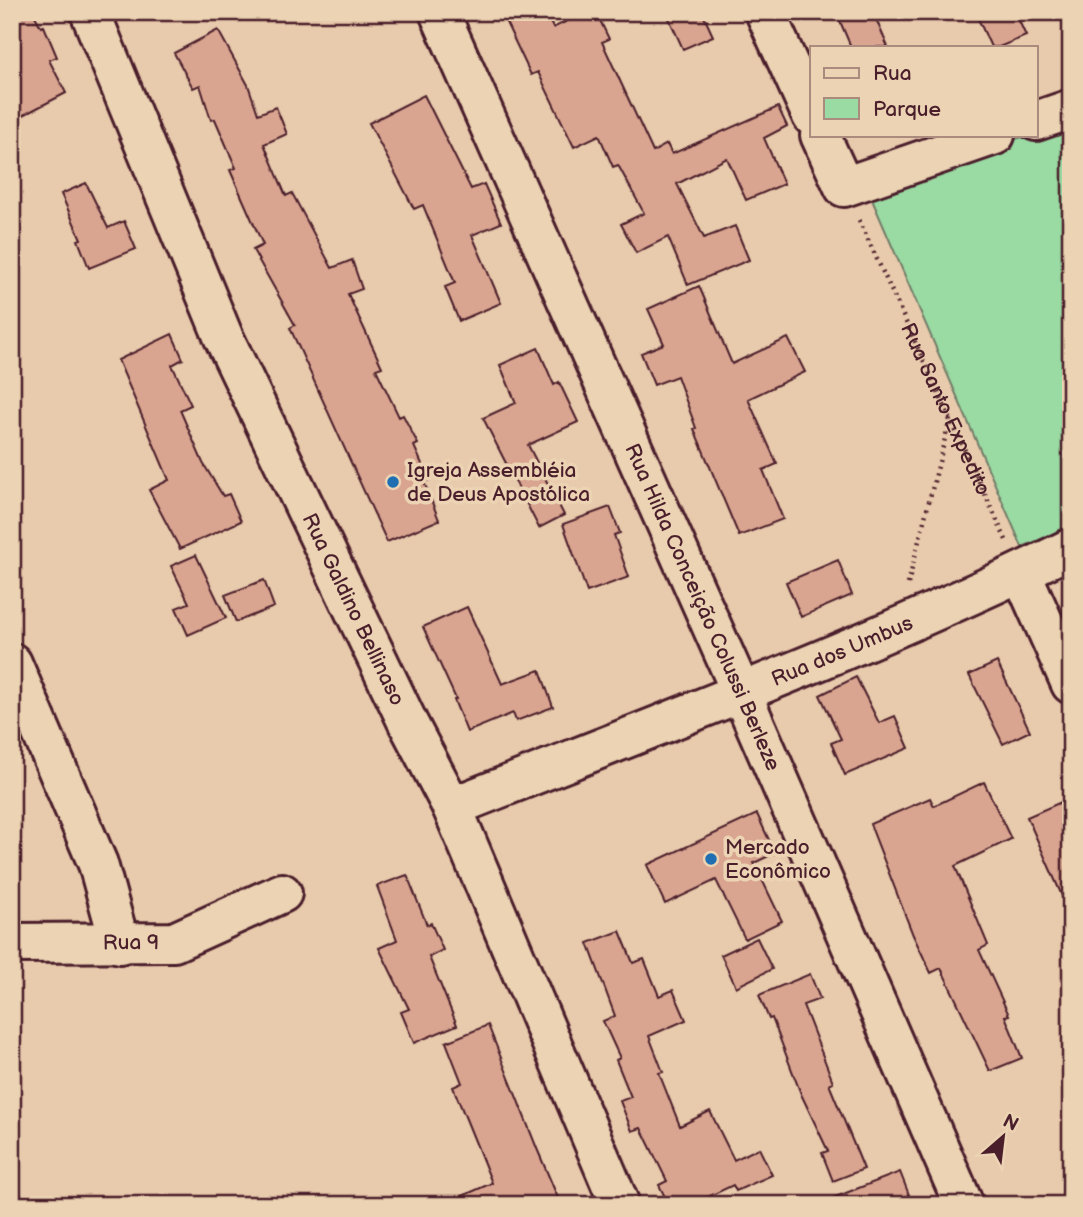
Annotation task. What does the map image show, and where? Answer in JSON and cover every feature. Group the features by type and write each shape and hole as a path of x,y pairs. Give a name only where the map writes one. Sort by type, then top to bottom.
{"street":[{"name":"Rua Galdino Bellinaso","path":"90,12 223,336 408,723 452,807 620,1205"},
{"name":"Rua Hilda Conceição Colussi Berleze","path":"439,12 741,692 964,1205"},
{"path":"765,12 810,112"},
{"path":"1038,120 1071,108"},
{"path":"820,136 844,187 992,136"},
{"name":"Rua dos Umbus","path":"452,807 741,692 1071,548"},
{"path":"1021,572 1071,684"},
{"path":"12,663 98,864 120,944"},
{"name":"Rua 9","path":"12,943 174,942 282,893"}],"path":[{"name":"Rua Santo Expedito","path":"844,187 1021,572"},
{"path":"897,626 950,418"}],"green space":[{"path":"1071,121 1071,527 1022,547 867,188 1025,136 1038,136 1038,132"}],"building":[{"path":"12,12 33,12 41,27 44,26 57,57 49,60 66,93 12,121"},
{"path":"501,12 545,12 553,28 586,12 596,12 609,39 602,42 653,152 667,144 672,154 778,107 787,126 764,138 784,184 746,200 727,158 677,184 704,238 735,226 749,260 688,285 668,237 636,253 621,224 644,213 618,165 613,167 599,135 574,147 538,72 531,75"},
{"path":"666,12 702,12 713,36 683,49"},
{"path":"836,12 873,12 888,46 851,46"},
{"path":"975,12 1015,12 1026,36 1001,46 991,46"},
{"path":"218,30 248,85 258,114 276,107 287,134 264,144 286,196 292,193 332,268 352,260 362,289 348,294 382,367 376,369 399,417 403,415 418,444 414,446 429,480 424,482 439,520 387,542 290,328 295,325 253,250 263,245 230,170 236,168 215,119 211,120 200,85 193,88 174,53"},
{"path":"424,95 471,189 484,184 501,223 472,235 501,303 459,321 445,287 455,283 423,205 414,209 369,123"},
{"path":"86,183 108,228 124,221 136,249 89,268 78,240 81,239 61,194"},
{"path":"699,286 732,364 788,338 805,372 748,399 777,464 763,470 783,519 739,536 694,429 696,428 677,376 654,385 641,353 664,344 648,309"},
{"path":"172,334 183,359 172,365 191,405 180,410 203,463 223,496 229,494 241,521 180,549 149,490 169,480 118,360"},
{"path":"538,348 554,385 559,382 578,422 528,445 564,515 539,528 483,418 516,403 500,365"},
{"path":"610,507 620,533 614,535 629,577 587,592 563,524"},
{"path":"196,555 226,618 188,635 176,608 189,603 171,566"},
{"path":"838,560 852,595 801,617 786,582"},
{"path":"264,580 274,607 236,622 225,595"},
{"path":"467,607 502,684 540,670 553,707 516,721 513,713 467,732 454,700 456,699 423,627"},
{"path":"997,662 1030,731 1003,744 969,675"},
{"path":"856,677 879,723 895,716 909,748 845,775 831,743 841,739 820,695"},
{"path":"984,782 1011,839 955,866 988,945 979,950 1009,1015 1005,1016 1022,1058 990,1071 941,968 931,973 913,935 870,824 930,798 934,806"},
{"path":"1061,802 1071,824 1071,916 1027,817"},
{"name":"Mercado Econômico","path":"757,814 775,853 754,863 782,921 745,939 716,880 665,904 647,865"},
{"path":"407,875 427,925 431,923 443,950 429,957 457,1025 414,1043 401,1012 409,1009 379,948 397,940 377,886"},
{"path":"620,931 633,963 644,959 659,996 673,990 686,1020 649,1036 663,1072 659,1073 680,1126 710,1111 734,1160 759,1148 772,1175 736,1191 733,1185 691,1205 669,1205 659,1185 667,1181 641,1128 632,1131 620,1101 631,1097 616,1060 620,1058 603,1021 615,1016 588,943"},
{"path":"757,938 772,969 736,987 721,955"},
{"path":"810,974 820,999 803,1005 833,1082 829,1084 864,1169 833,1181 822,1153 828,1151 801,1094 772,1018 769,1019 759,995"},
{"path":"488,1025 561,1205 442,1205 492,1183 453,1087 462,1083 446,1042"},
{"path":"900,1172 913,1205 820,1205 820,1203"}],"place":[{"name":"Igreja Assembléia de Deus Apostólica","path":"393,482"},
{"name":"Mercado Econômico","path":"711,859"}]}
